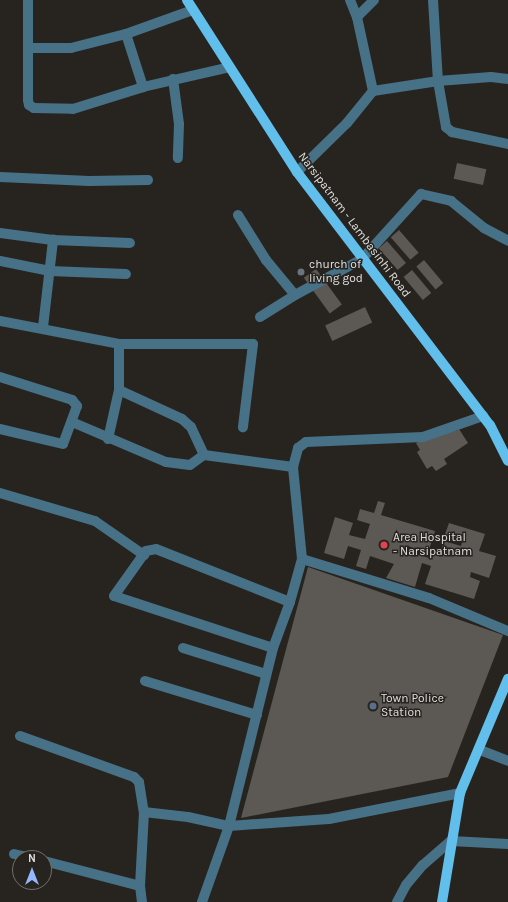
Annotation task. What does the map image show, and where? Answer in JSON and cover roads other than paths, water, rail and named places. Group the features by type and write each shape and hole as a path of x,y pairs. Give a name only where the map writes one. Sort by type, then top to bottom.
{"main road":[{"name":"Narsipatnam - Lambasinhi Road","path":"187,0 297,172 483,416 508,461"},
{"path":"442,902 460,793 480,750 508,682"}],"street":[{"path":"28,0 28,100 29,105 34,108 73,109 143,87 230,67"},
{"path":"350,0 357,17 373,91"},
{"path":"357,17 374,0"},
{"path":"433,0 438,81 446,127 452,132 508,144"},
{"path":"28,48 71,48 126,34 193,10"},
{"path":"126,34 143,87"},
{"path":"297,172 347,123 373,91 438,81 491,77 508,79"},
{"path":"173,79 179,124 178,158"},
{"path":"0,177 89,181 148,180"},
{"path":"260,317 296,295 362,259 421,194 451,201 484,228 508,242"},
{"path":"238,215 266,260 296,295"},
{"path":"0,233 53,240 130,244"},
{"path":"43,327 53,240"},
{"path":"0,261 50,271 126,274"},
{"path":"0,321 43,327 119,344 253,344 243,427"},
{"path":"108,439 119,390 119,344"},
{"path":"0,377 76,402 77,406 66,441 60,445 0,429"},
{"path":"119,390 182,419 191,427 204,455"},
{"path":"202,902 229,826 273,648 290,602 302,559 293,467 298,448 306,442 423,437 483,416"},
{"path":"72,422 108,439 166,462 190,465 204,455 293,467"},
{"path":"0,493 95,521 144,555"},
{"path":"273,648 114,596 146,551 156,550 290,602"},
{"path":"302,559 429,598 508,631"},
{"path":"183,648 266,674"},
{"path":"145,681 257,715"},
{"path":"20,736 134,777 139,782 144,812 140,886 142,902"},
{"path":"480,750 508,761"},
{"path":"144,812 188,817 229,826 329,819 460,793"},
{"path":"397,902 406,885 423,865 451,841 508,844"},
{"path":"52,863 140,886"}],"place":[{"name":"church of living god","path":"301,272"},
{"name":"Area Hospital - Narsipatnam","path":"384,545"},
{"name":"Town Police Station","path":"373,706"}]}
